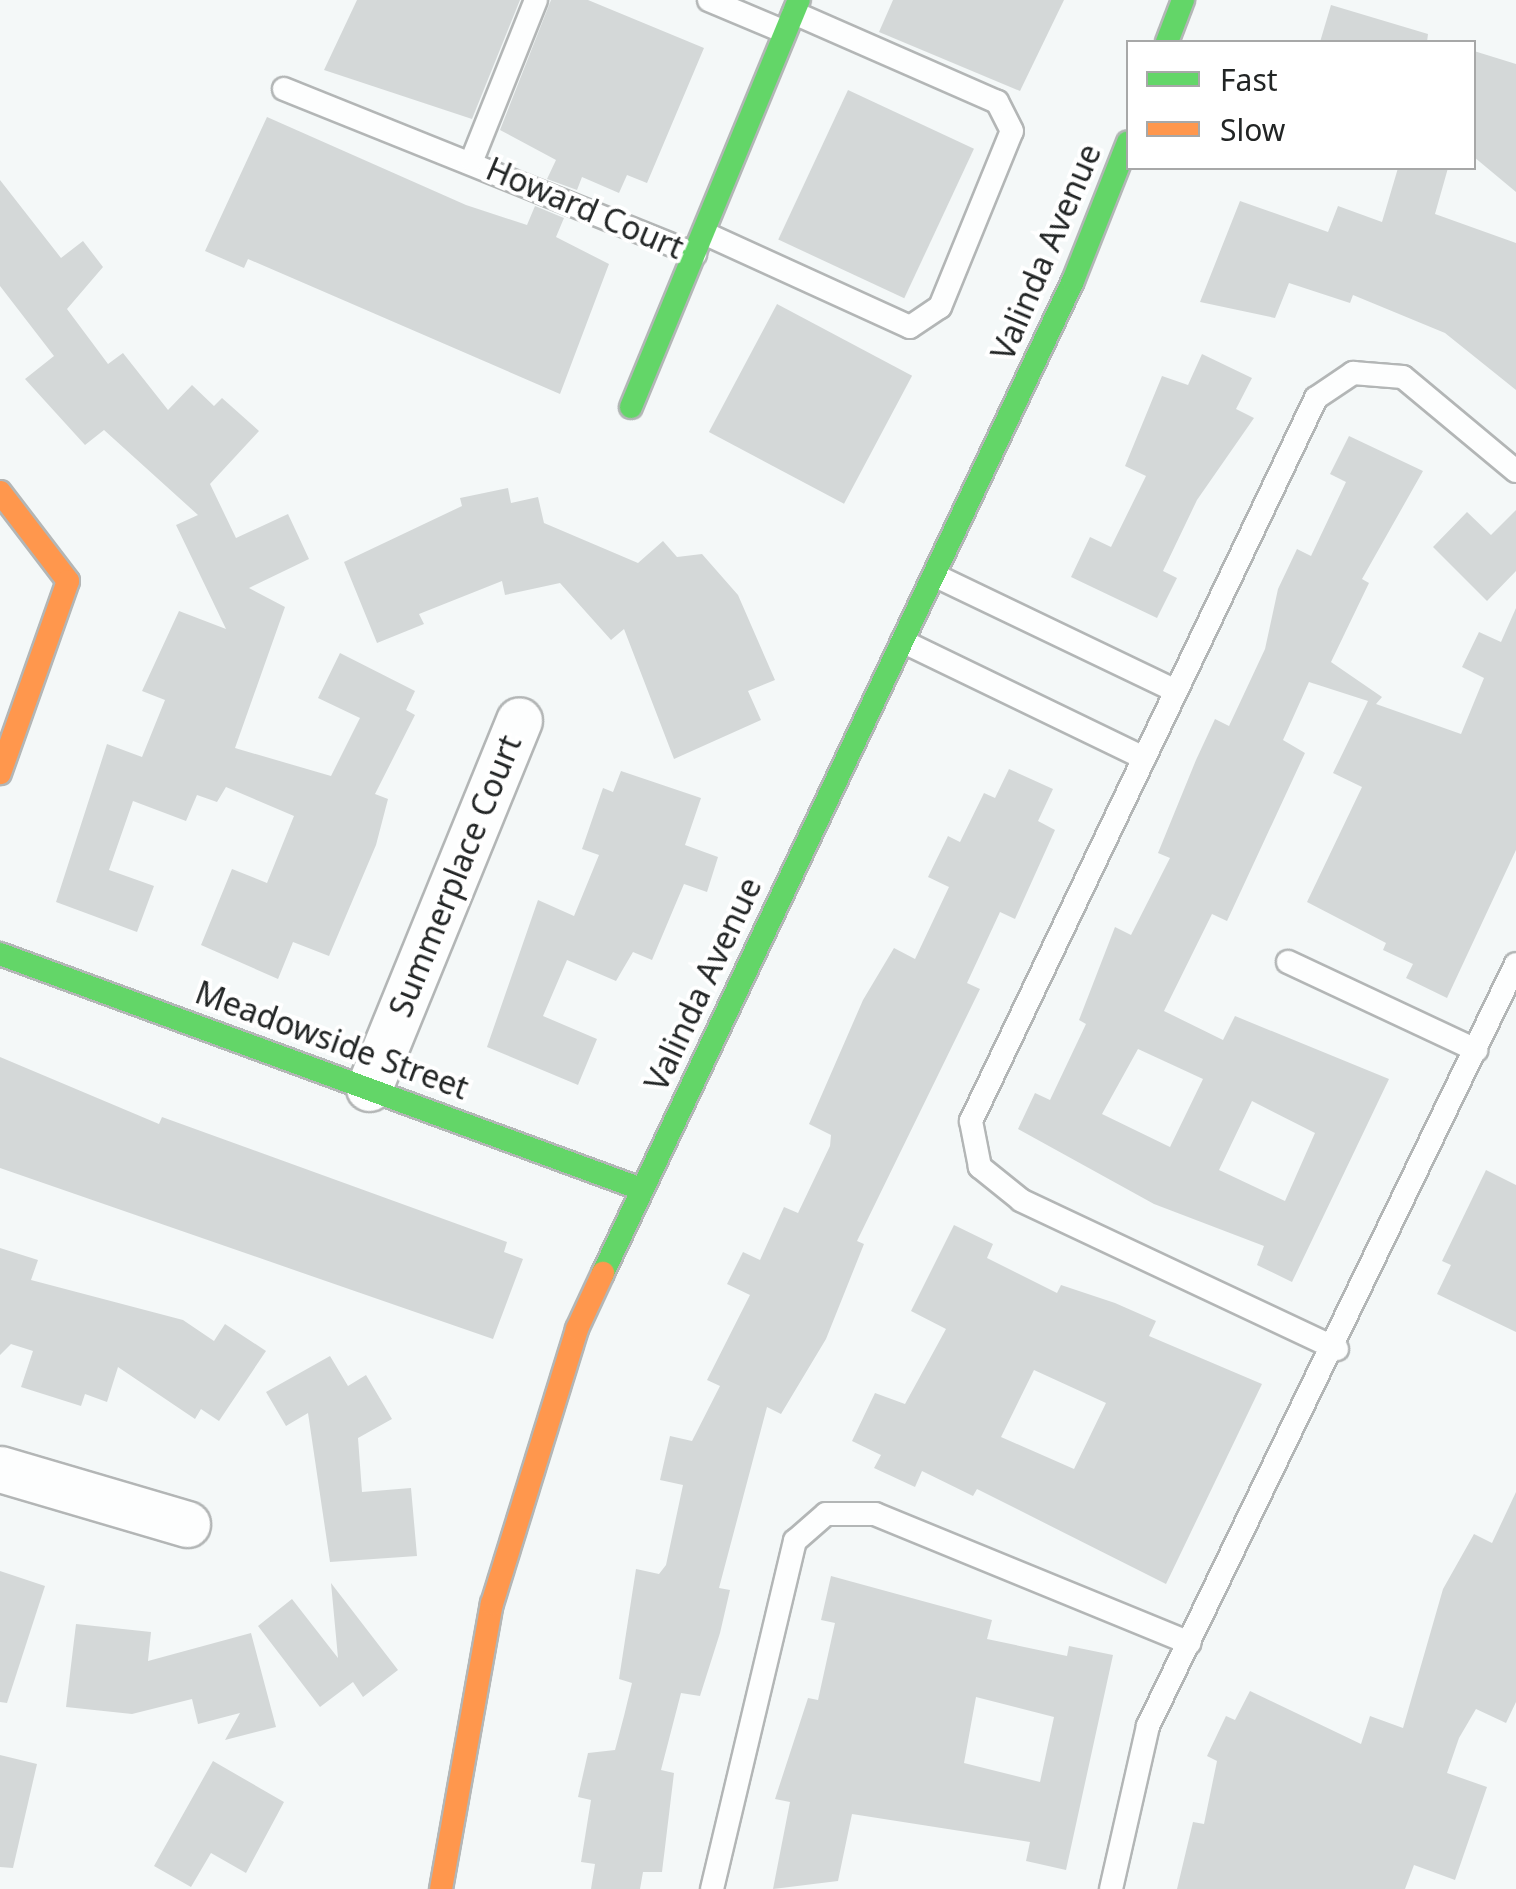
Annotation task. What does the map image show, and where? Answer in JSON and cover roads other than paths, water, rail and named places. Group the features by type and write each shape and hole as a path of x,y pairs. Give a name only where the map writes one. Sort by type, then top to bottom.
{"main road":[{"path":"1168,40 1183,0"},
{"path":"631,407 702,244 793,15"},
{"name":"Valinda Avenue","path":"441,1889 492,1604 577,1329 934,575 1126,146"},
{"path":"0,492 68,581 0,773"},
{"name":"Meadowside Street","path":"0,954 642,1189"}],"street":[{"name":"Summerplace Court","path":"369,1088 519,720"},
{"path":"0,1469 188,1524"}],"lane":[{"name":"Howard Court","path":"472,160 536,0"},
{"path":"708,0 793,15"},
{"name":"Howard Court","path":"284,88 702,244 910,327 940,306 1012,131 997,102 793,15"},
{"path":"1337,1349 1021,1200 980,1167 971,1121 1316,398 1352,373 1403,377 1516,471"},
{"path":"934,575 1176,691"},
{"path":"902,640 1144,758"},
{"path":"1288,962 1476,1050"},
{"path":"1111,1889 1148,1726 1337,1349 1516,964"},
{"path":"712,1889 794,1541 826,1514 875,1514 1190,1643"}]}
